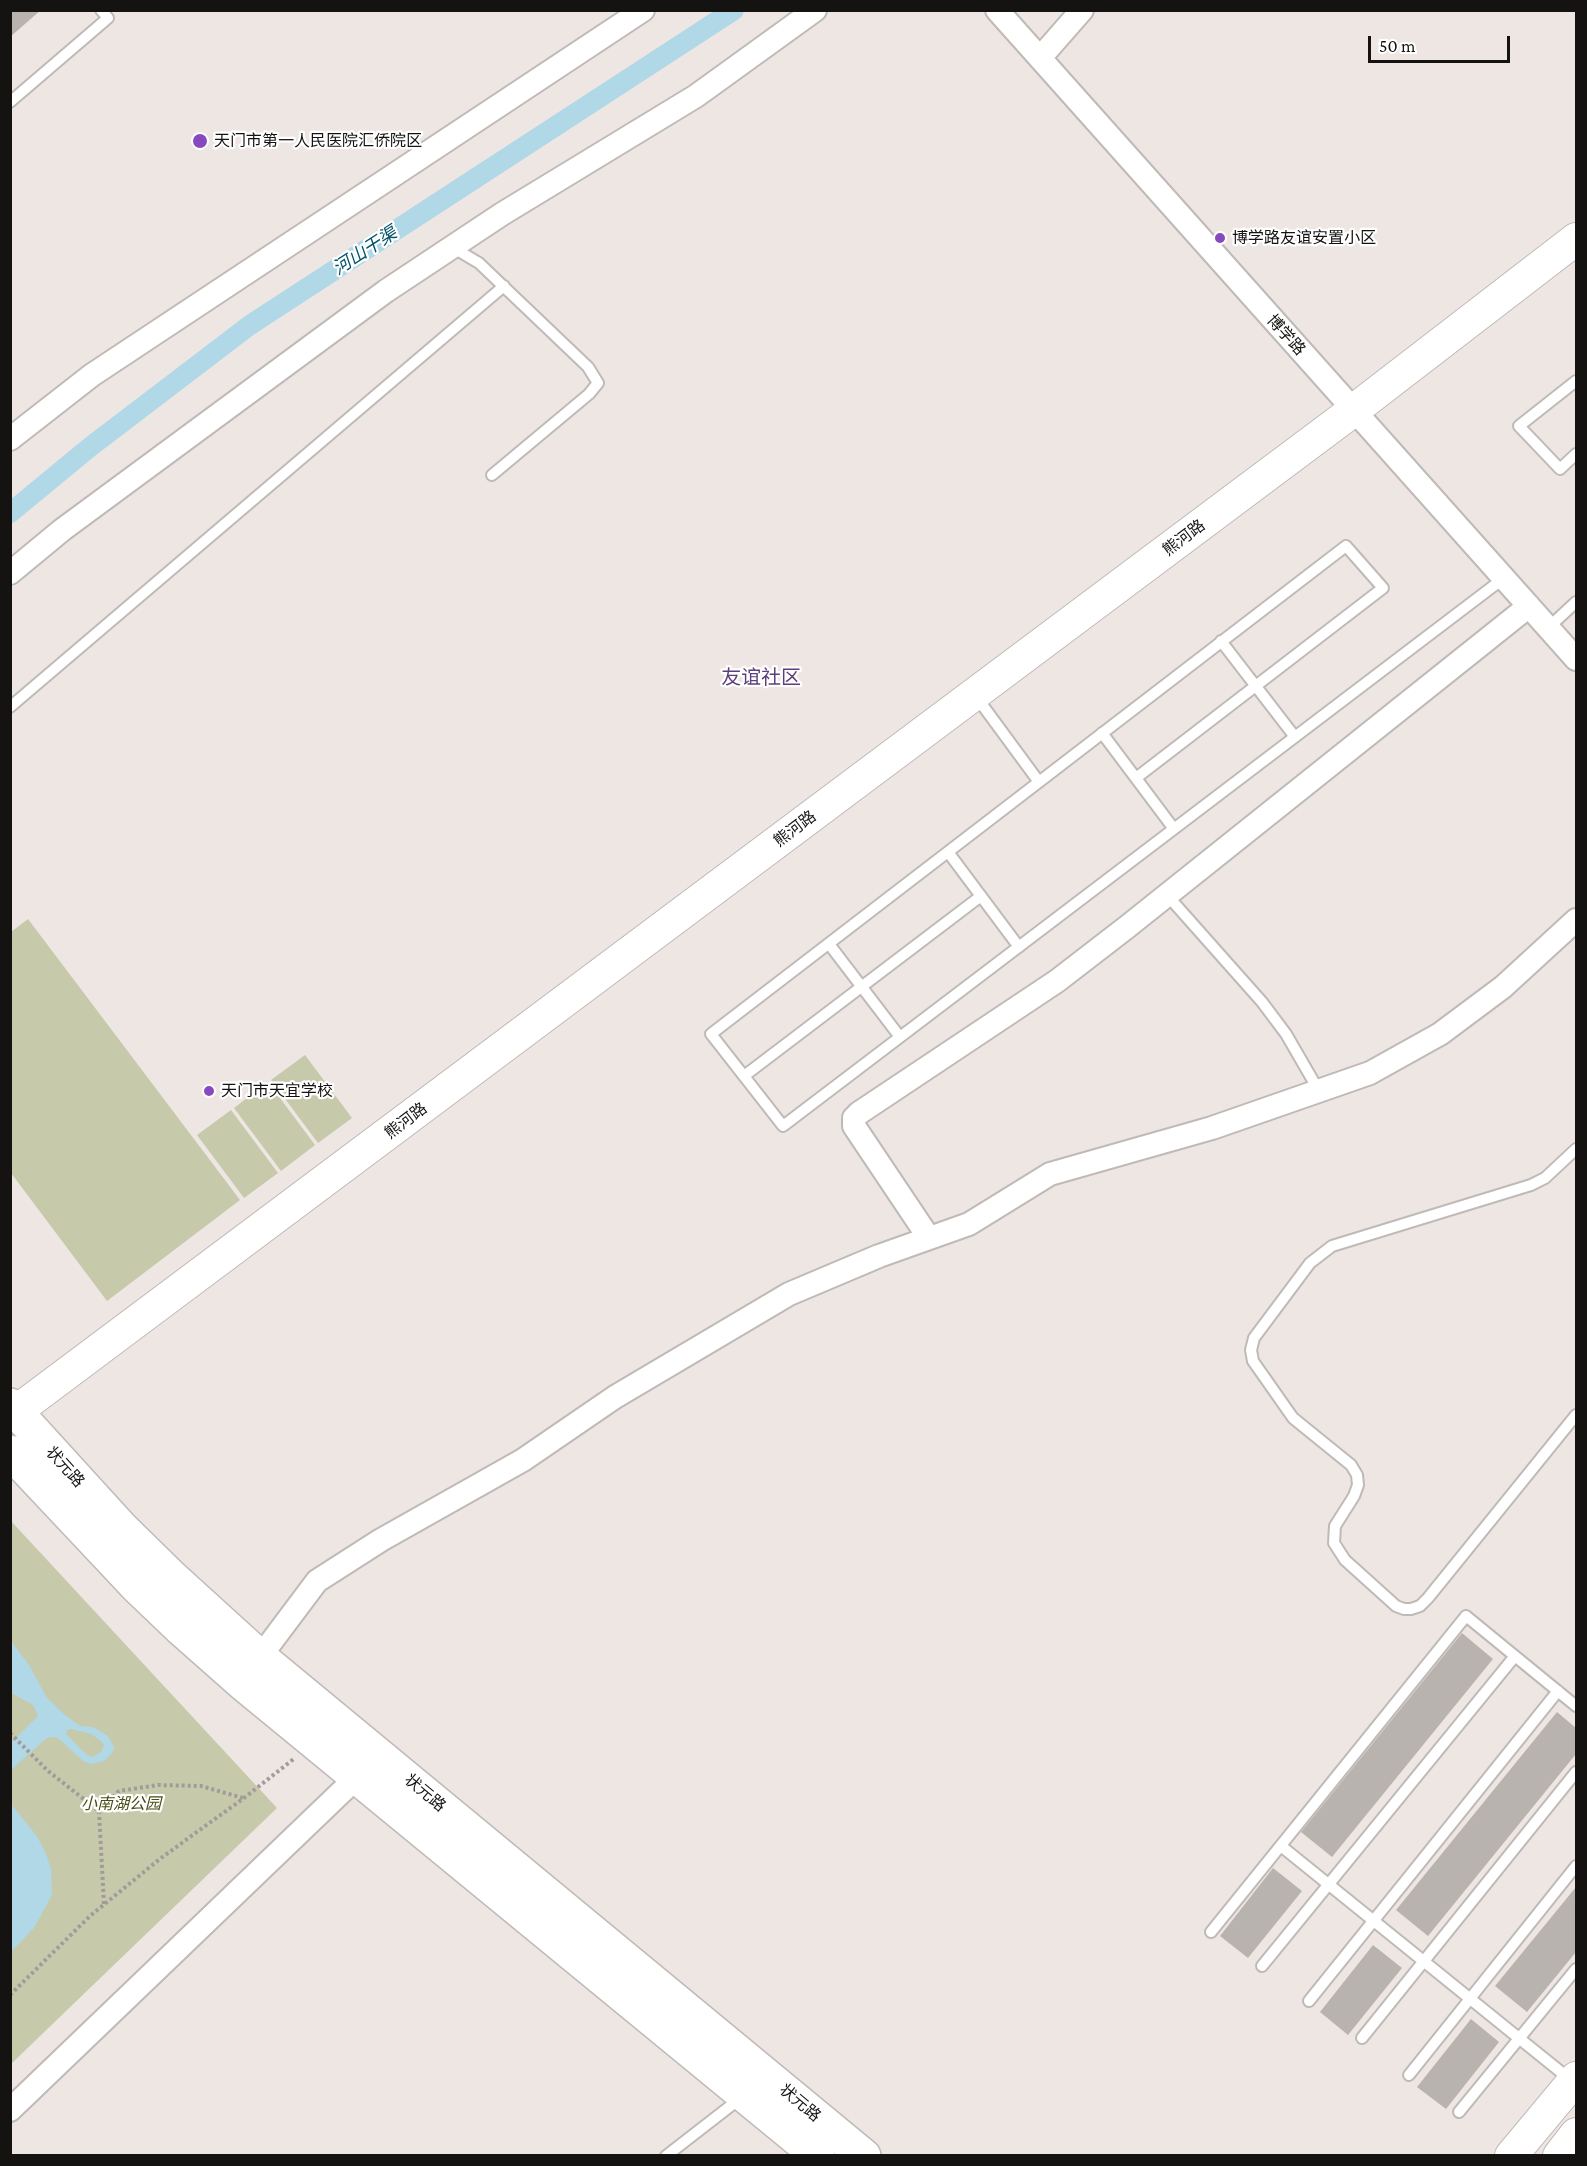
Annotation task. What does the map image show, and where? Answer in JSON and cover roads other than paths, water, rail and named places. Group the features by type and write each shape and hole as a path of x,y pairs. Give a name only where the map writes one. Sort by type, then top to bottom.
{"main road":[{"name":"状元路","path":"13,1411 122,1528 260,1657 864,2156"},
{"name":"状元路","path":"10,1452 99,1548 182,1630 356,1778 818,2156"}],"street":[{"path":"10,438 92,375 643,10"},
{"path":"10,573 62,530 386,291 502,214 696,96 815,10"},
{"name":"博学路","path":"997,10 1576,659"},
{"path":"1040,58 1082,10"},
{"name":"熊河路","path":"13,1411 1354,410 1576,239"},
{"path":"930,1238 854,1126 854,1119 859,1113 1057,981 1529,606"},
{"path":"260,1657 317,1581 381,1540 523,1460 615,1397 789,1294 879,1256 969,1224 1050,1174 1212,1128 1370,1073 1440,1035 1503,987 1576,920"},
{"path":"10,2110 356,1778"},
{"path":"1511,2156 1576,2085"},
{"path":"1527,2156 1576,2085"},
{"path":"1559,2156 1576,2134"}],"lane":[{"path":"10,102 108,18 101,10"},
{"path":"452,247 479,262 588,367 598,383 589,394 492,475"},
{"path":"10,707 504,286"},
{"path":"1576,381 1519,426 1560,469 1576,454"},
{"path":"1136,778 1383,588 1346,546 711,1034 783,1126 1504,578"},
{"path":"1548,627 1576,602"},
{"path":"1221,642 1295,737"},
{"path":"975,694 1039,782"},
{"path":"1102,733 1174,829"},
{"path":"948,852 1019,947"},
{"path":"1167,895 1262,1002 1286,1034 1319,1090"},
{"path":"744,1076 981,896"},
{"path":"828,944 900,1037"},
{"path":"1576,1149 1545,1178 1531,1185 1332,1246 1310,1263 1254,1338 1251,1350 1252,1361 1293,1418 1351,1465 1357,1475 1358,1485 1354,1496 1335,1526 1334,1543 1345,1560 1396,1606 1404,1609 1420,1606 1428,1598 1576,1415"},
{"path":"1211,1932 1466,1616 1576,1706"},
{"path":"1262,1966 1515,1656"},
{"path":"1309,2001 1558,1691"},
{"path":"1362,2038 1576,1772"},
{"path":"1281,1846 1576,2085"},
{"path":"1409,2075 1576,1866"},
{"path":"1460,2112 1576,1969"},
{"path":"666,2156 745,2095"}],"water":[{"path":"11,1641 29,1665 47,1698 80,1726 93,1727 108,1736 114,1747 113,1752 104,1761 91,1764 83,1761 58,1738 47,1738 11,1770 11,1743 38,1716 33,1705 11,1693","holes":["71,1729 91,1734 104,1745 101,1752 92,1757 87,1755 66,1734 67,1730"]},
{"path":"11,1804 36,1835 44,1849 51,1868 52,1895 34,1928 11,1952"}],"waterway":[{"name":"河山干渠","path":"10,513 90,447 250,325 734,10"}],"place":[{"name":"天门市第一人民医院汇侨院区","path":"200,141"},
{"name":"博学路友谊安置小区","path":"1220,238"},
{"name":"天门市天宜学校","path":"209,1091"}],"district":[{"name":"友谊社区","path":"761,678"}],"park label":[{"name":"小南湖公园","path":"121,1804"}]}
